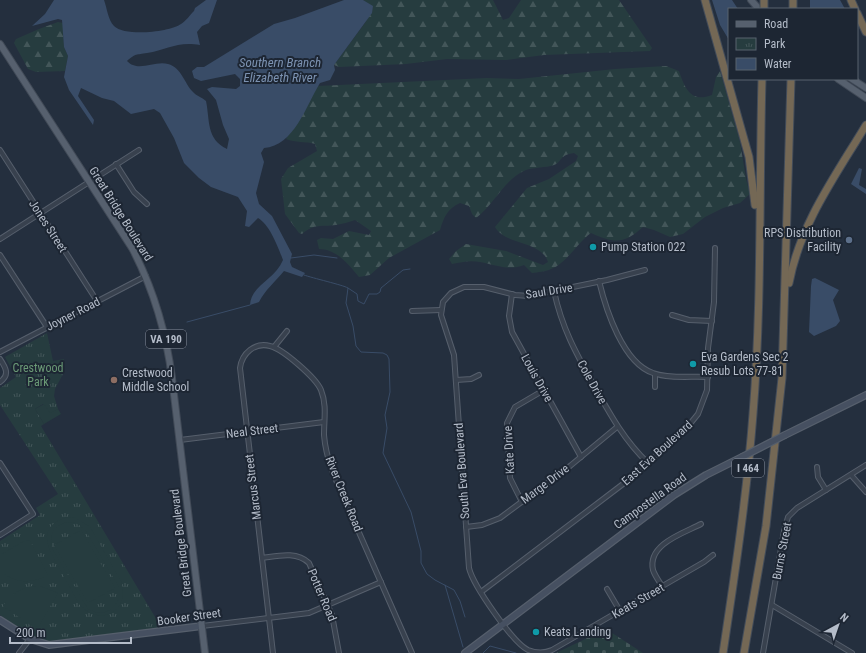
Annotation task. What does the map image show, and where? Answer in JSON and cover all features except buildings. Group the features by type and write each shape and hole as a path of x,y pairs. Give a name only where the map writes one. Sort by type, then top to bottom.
{"highway":[{"path":"705,0 751,168 754,193 758,309"},
{"path":"858,15 866,32"},
{"name":"I 464","path":"721,653 736,566 746,488 753,413 758,309 762,80"},
{"name":"I 464","path":"744,653 766,526 782,378 791,80"},
{"path":"785,303 795,254 804,231 865,127"}],"main road":[{"path":"751,0 758,8"},
{"path":"763,0 769,8"},
{"name":"Great Bridge Boulevard","path":"0,44 132,248 146,276 165,333 180,440 205,653"},
{"path":"839,80 866,98"},
{"path":"854,80 866,88"},
{"name":"Campostella Road","path":"465,653 674,495 706,475 866,395"},
{"name":"Booker Street","path":"0,620 30,639 42,644 54,645 202,626"}],"street":[{"name":"Jones Street","path":"0,150 97,301"},
{"path":"0,239 138,150"},
{"path":"116,164 134,192 147,204"},
{"name":"East Eva Boulevard","path":"481,592 623,484 685,430 695,418 705,397 708,377 708,348 714,302 715,248"},
{"path":"0,255 47,327"},
{"name":"Saul Drive","path":"441,310 446,298 456,290 464,287 484,286 512,294 529,296 599,282 645,270"},
{"name":"Joyner Road","path":"0,352 146,276"},
{"path":"599,282 609,315 628,352 642,368 655,374 708,377"},
{"name":"Cole Drive","path":"554,291 559,313 570,344 618,427 628,442 648,463"},
{"name":"Louis Drive","path":"512,294 508,316 512,332 581,457"},
{"path":"412,311 441,310"},
{"name":"South Eva Boulevard","path":"441,310 453,348 469,568 475,584 504,624"},
{"path":"672,315 689,320 712,321"},
{"path":"274,348 287,331"},
{"name":"Marcus Street","path":"273,653 240,365 242,359 250,349 264,345 274,348"},
{"name":"River Creek Road","path":"274,348 318,383 325,403 324,422 326,450 332,471 412,653"},
{"path":"0,359 5,367 6,377 0,382"},
{"path":"654,387 655,374"},
{"path":"456,380 471,379 479,375"},
{"name":"Kate Drive","path":"522,502 510,478 507,423 515,407 544,390"},
{"name":"Neal Street","path":"180,440 324,422"},
{"name":"Marge Drive","path":"466,527 482,525 495,520 522,502 618,427"},
{"path":"0,462 33,514 0,535"},
{"name":"Burns Street","path":"763,653 786,521 797,508 866,465"},
{"path":"817,467 818,477 826,490"},
{"path":"851,475 866,492"},
{"path":"662,586 655,574 653,566 656,551 662,545 701,524"},
{"name":"Potter Road","path":"262,558 293,555 306,561 311,566 334,621 339,653"},
{"name":"Keats Street","path":"504,624 525,648 532,652 544,653 552,650 620,611 704,562 713,555"},
{"name":"Booker Street","path":"202,626 309,613 381,582"},
{"path":"607,589 620,611"},
{"path":"772,605 852,653"},
{"path":"19,653 30,639"}],"green space":[{"path":"363,0 493,0 503,20 509,18 521,0 619,0 652,48 650,51 544,55 506,60 447,59 406,64 339,67 334,65 365,23 372,6"},
{"path":"58,22 63,23 64,47 68,56 65,71 36,72 28,69 14,43 16,39"},
{"path":"666,66 679,71 690,93 699,97 712,95 716,77 720,71 740,142 750,194 740,203 723,208 705,217 683,234 670,237 643,227 630,237 612,240 591,233 567,258 557,266 549,270 532,273 524,265 518,267 507,267 473,261 452,264 449,259 456,251 466,244 506,251 543,265 548,262 544,255 538,250 507,237 500,233 495,227 527,188 549,179 576,161 578,156 574,153 566,155 557,164 529,169 518,174 476,218 472,214 469,206 460,203 456,205 447,214 440,230 389,258 370,275 359,277 342,258 331,252 319,249 317,240 321,238 333,239 349,231 369,235 371,231 355,220 336,225 318,226 311,228 302,234 299,233 285,214 281,179 288,168 317,151 315,144 286,139 318,86 487,78 519,79 615,69"},
{"name":"Crestwood Park","path":"47,333 53,361 64,359 64,372 55,389 54,396 58,409 50,414 43,404 35,409 44,424 41,426 161,627 55,642 47,641 33,635 19,628 0,615 0,541 40,515 36,508 58,494 0,405 0,388 16,377 5,357"},
{"path":"44,404 50,413 58,409 61,414 44,424 35,409"},
{"path":"67,517 76,518 90,527 121,581 123,592 122,601 118,608 112,613 96,615 87,611 79,604 49,548 47,533 50,527","holes":["67,522 78,524 86,531 119,587 119,599 110,610 103,613 88,609 53,550 51,540 53,532 58,526"]},
{"path":"81,530 115,588 88,603 54,545"},
{"path":"26,540 30,541 48,575 36,580 23,581 11,578 0,570 0,555"},
{"path":"40,586 58,593 39,626 33,627 3,606 14,593 19,590"},
{"path":"606,629 643,653 556,653"}],"water":[{"name":"Southern Branch Elizabeth River","path":"54,0 104,0 109,17 114,26 128,31 148,32 175,27 185,21 195,8 206,0 217,0 209,23 202,26 197,32 200,45 178,45 154,52 136,55 127,61 136,66 163,63 177,69 193,92 206,101 212,134 220,145 227,149 229,139 223,125 216,100 207,89 212,87 236,89 240,86 240,79 235,74 201,81 194,78 192,71 197,67 204,67 274,24 344,0 363,0 373,6 372,13 334,65 335,70 330,80 320,83 304,113 291,133 274,146 264,148 261,153 264,162 256,193 259,204 272,216 292,254 290,262 292,267 305,273 302,277 284,271 267,290 259,302 250,305 254,292 275,273 283,260 270,231 258,218 249,227 245,226 247,211 238,197 211,187 199,178 184,163 174,138 160,113 154,109 131,114 114,101 102,98 81,88 78,96 94,120 93,125 69,90 64,77 68,56 64,47 62,20 58,19 32,26 45,14"},
{"path":"712,0 732,0 737,8 728,8 728,38 720,25"},
{"path":"810,0 840,0 844,8 810,8"},
{"path":"859,168 862,169 859,185 866,189 866,194 851,184"},
{"path":"815,278 839,290 833,300 840,321 836,326 814,336 809,332 811,286 812,279"}],"waterway":[{"path":"291,258 314,255 337,258"},
{"path":"348,288 357,294 358,301 364,304 369,294 377,294 380,292 381,288 403,270 410,269"},
{"path":"304,275 348,288 346,303 353,326 356,346 361,352 383,353 387,355 389,359 390,392 385,415 387,428 383,453 411,512 421,551 421,563 427,574 454,590 460,601 465,617"},
{"path":"187,322 250,305"},
{"path":"445,585 463,647"},
{"path":"483,653 490,646 516,653"}],"place":[{"name":"RPS Distribution Facility","path":"849,240"},
{"name":"Pump Station 022","path":"593,247"},
{"name":"Eva Gardens Sec 2 Resub Lots 77-81","path":"693,364"},
{"name":"Crestwood Middle School","path":"114,380"},
{"name":"Keats Landing","path":"536,632"}]}
